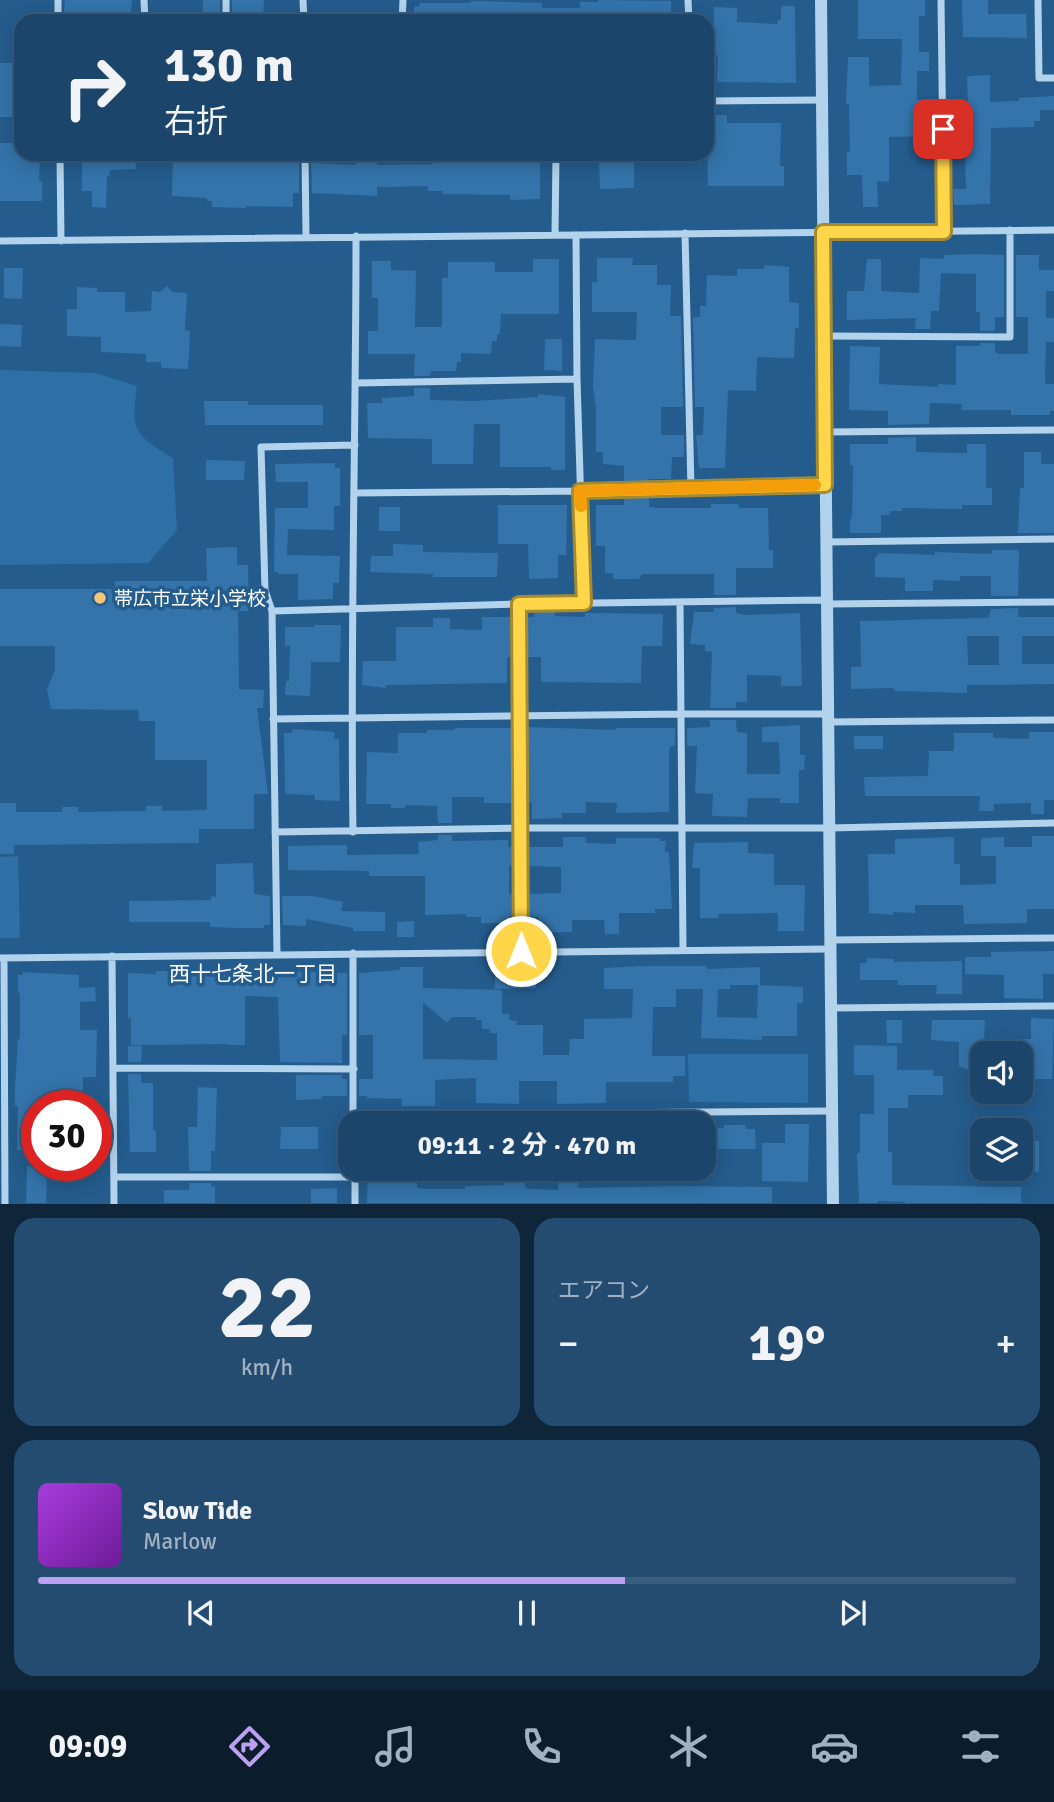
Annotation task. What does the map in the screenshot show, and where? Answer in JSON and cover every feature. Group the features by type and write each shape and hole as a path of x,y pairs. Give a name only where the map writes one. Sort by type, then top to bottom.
{"street":[{"path":"821,0 832,1203"},
{"path":"941,0 944,232"},
{"path":"1038,0 1039,78 1054,78"},
{"path":"714,101 822,100"},
{"path":"60,161 61,241"},
{"path":"305,161 306,236"},
{"path":"555,235 556,161"},
{"path":"824,336 1010,337 1010,230"},
{"path":"0,241 1054,230"},
{"path":"685,233 691,489"},
{"path":"576,235 577,379 584,603"},
{"path":"353,832 351,717 356,236"},
{"path":"356,383 577,379"},
{"path":"825,432 1054,430"},
{"path":"277,954 272,611 265,590 261,447 355,445"},
{"path":"355,493 825,485"},
{"path":"826,542 1054,539"},
{"path":"272,611 584,603 1054,602"},
{"path":"680,603 683,949"},
{"path":"519,604 521,951"},
{"path":"273,719 681,713 828,718 1054,719"},
{"path":"275,832 1054,824"},
{"path":"5,1203 2,958 683,949 1054,938"},
{"path":"353,953 353,1111"},
{"path":"112,956 114,1203"},
{"path":"831,1008 1054,1006"},
{"path":"113,1069 354,1069"},
{"path":"716,1113 832,1111"},
{"path":"115,1177 338,1173"},
{"path":"355,1181 355,1203"}],"shaded area":[{"path":"0,370 95,373 137,386 135,423 138,430 150,443 173,458 177,530 148,563 0,565"},
{"path":"18,856 20,938 0,938 0,857"},
{"path":"688,1054 808,1054 808,1103 689,1102"}],"building":[{"path":"65,0 132,0 131,14 64,12"},
{"path":"203,0 220,0 220,14 203,14"},
{"path":"232,0 264,0 263,14 232,14"},
{"path":"858,0 925,0 925,16 919,16 919,52 929,52 929,71 917,71 917,100 931,99 931,136 889,137 889,182 877,181 878,207 863,207 862,175 847,175 847,152 850,152 849,104 846,104 848,57 869,57 869,86 901,85 902,39 858,39"},
{"path":"962,0 988,0 988,14 1026,14 1027,38 963,37"},
{"path":"671,1 671,14 414,14 414,7 420,6 420,3 542,3 542,8 580,8 580,2"},
{"path":"781,6 795,6 796,83 717,82 714,7 737,8 737,22 777,24 778,20 781,20"},
{"path":"0,63 14,63 14,117 0,117"},
{"path":"990,75 990,102 1054,96 1054,110 1040,110 1040,121 1034,121 1034,127 991,128 990,204 954,205 953,189 966,189 965,154 955,154 955,135 969,135 967,76"},
{"path":"714,115 727,115 727,123 781,123 780,166 784,166 784,186 708,186 708,161 714,161"},
{"path":"0,143 14,143 14,161 40,161 42,201 0,201"},
{"path":"82,161 135,161 136,169 110,170 107,176 106,208 92,207 92,191 82,191"},
{"path":"173,161 299,163 299,193 293,193 293,207 212,207 212,201 207,201 207,198 172,196"},
{"path":"356,161 377,161 377,165 433,164 433,161 540,161 540,199 510,200 510,195 443,194 443,191 428,191 428,186 377,187 377,196 312,193 311,163 356,165"},
{"path":"599,162 634,162 634,188 600,189"},
{"path":"944,255 1004,255 1004,317 995,317 995,331 980,331 980,312 976,312 976,274 941,273 939,311 931,311 930,329 915,329 916,318 847,320 847,291 864,291 867,259 881,259 881,291 919,293 920,258 944,259"},
{"path":"1016,255 1039,255 1039,270 1054,270 1054,291 1046,291 1046,318 1054,318 1054,342 1046,342 1045,384 1054,384 1054,411 1050,411 1050,415 1011,415 1011,410 961,410 962,404 930,403 929,424 888,425 888,411 849,410 850,346 880,347 879,384 938,387 938,384 956,385 956,346 995,343 995,352 998,354 1028,354 1028,317 1016,317"},
{"path":"597,258 633,258 632,265 657,265 657,285 671,285 670,316 681,316 683,407 661,407 661,435 684,435 684,457 672,457 671,479 649,479 649,483 624,484 624,466 603,464 603,452 596,452 593,386 595,339 636,340 637,312 592,312 592,282 597,282"},
{"path":"533,259 559,259 559,314 501,314 500,334 497,334 497,341 492,341 491,354 461,353 461,362 457,362 456,371 431,371 430,376 414,376 415,354 368,354 368,331 378,331 378,298 372,298 372,261 391,261 391,270 416,271 415,327 442,327 442,278 448,278 448,262 495,262 495,272 533,272"},
{"path":"764,265 789,267 789,302 799,303 799,328 795,328 794,358 757,357 756,391 728,390 725,468 699,468 696,435 703,435 704,407 695,407 693,317 700,317 700,306 706,306 707,275 737,276 737,269 764,269"},
{"path":"4,268 23,268 22,299 4,298"},
{"path":"167,286 172,292 187,293 185,330 190,331 188,369 161,368 161,362 146,362 146,354 101,352 101,337 67,336 67,309 77,309 77,287 97,288 97,292 125,292 125,312 151,311 152,291 160,292"},
{"path":"0,324 22,325 21,347 0,346"},
{"path":"545,339 562,339 562,371 544,370"},
{"path":"414,388 430,388 430,400 474,401 538,397 538,394 565,397 565,470 551,470 551,467 500,467 500,424 474,424 473,464 432,464 432,439 368,438 367,403 382,403 382,398 414,396"},
{"path":"204,401 248,401 248,405 323,405 323,425 205,425"},
{"path":"916,437 916,452 967,453 967,444 986,444 986,488 992,488 992,505 962,505 962,509 902,508 902,511 890,511 890,515 881,515 881,533 850,533 853,465 850,465 850,444 888,444 888,438"},
{"path":"1024,452 1041,452 1041,464 1054,464 1054,533 1018,533 1020,488 1024,488"},
{"path":"206,460 245,461 244,480 206,480"},
{"path":"335,463 335,468 340,468 340,506 334,506 334,530 288,529 287,555 340,556 339,583 333,583 333,599 298,600 298,574 274,572 275,508 308,508 308,482 276,482 275,464"},
{"path":"649,495 649,507 658,508 711,508 711,504 738,504 739,508 768,508 769,550 773,550 773,568 736,568 736,595 714,595 714,574 642,574 639,579 613,579 613,573 605,573 605,546 596,546 596,505 624,505 624,496"},
{"path":"498,505 567,505 566,555 558,555 558,578 529,579 528,544 498,544"},
{"path":"379,507 400,507 400,531 379,531"},
{"path":"393,544 423,545 423,552 498,553 497,577 433,577 433,574 370,572 371,556 393,556"},
{"path":"237,547 237,565 248,565 249,611 238,611 239,689 264,690 263,708 257,708 268,794 254,794 254,829 199,829 199,843 14,845 14,854 0,854 0,803 16,803 16,812 62,812 62,807 78,807 78,812 146,811 146,806 162,806 162,811 207,810 207,760 155,760 155,721 139,721 138,710 51,709 47,689 55,670 55,646 0,646 0,589 115,589 115,581 207,581 206,548"},
{"path":"992,550 1019,550 1018,596 991,596 991,576 960,576 960,581 933,580 933,591 905,591 905,578 875,577 875,558 879,553 992,554"},
{"path":"736,607 736,613 745,615 800,613 802,686 781,686 781,676 747,675 747,702 736,702 736,708 710,708 712,652 705,651 705,645 690,644 694,612 714,612 714,608"},
{"path":"1018,608 1018,617 1054,617 1054,636 1022,636 1022,664 1054,664 1054,684 967,685 967,693 895,691 894,688 851,689 851,667 861,667 860,621 988,618 991,609","holes":["967,636 999,636 999,665 968,665"]},
{"path":"534,612 585,617 585,613 663,614 662,646 642,646 641,683 541,682 541,657 525,657 525,617 534,617"},
{"path":"482,617 513,617 513,656 507,658 507,683 386,685 386,688 362,685 363,661 396,661 396,627 433,627 433,618 450,618 450,629 482,630"},
{"path":"341,625 340,662 311,662 310,696 285,695 286,681 289,681 290,646 285,646 285,627"},
{"path":"710,720 736,720 737,732 747,733 747,774 780,774 779,742 762,742 762,727 800,725 800,755 805,755 804,770 799,770 799,803 780,803 780,798 748,798 747,817 712,816 713,794 695,793 697,746 687,746 687,728 710,727"},
{"path":"526,727 616,730 675,728 675,746 671,746 669,750 669,812 616,813 617,803 586,802 586,813 562,813 562,818 532,819 532,803 526,803"},
{"path":"514,728 514,803 484,803 484,797 452,797 452,823 438,823 437,806 405,805 405,808 391,808 391,804 366,804 367,752 398,753 398,733 427,733 427,730"},
{"path":"292,729 335,732 334,739 339,739 340,801 315,800 315,795 285,794 284,733 292,733"},
{"path":"1029,732 1054,732 1054,800 1044,800 1044,814 1031,814 1031,803 994,804 994,811 979,811 980,796 865,796 864,777 928,776 929,751 954,751 954,733 993,733 993,738 1029,739"},
{"path":"854,736 883,736 883,749 854,749"},
{"path":"438,835 452,835 452,841 508,840 508,847 514,847 514,866 509,866 509,894 515,894 515,917 510,917 510,923 481,923 481,917 466,917 466,914 425,915 425,876 369,876 369,871 288,870 288,846 347,845 347,855 419,854 418,842 438,840"},
{"path":"1032,836 1054,836 1054,909 1027,909 1027,923 964,924 963,905 915,905 915,913 869,913 868,854 895,854 895,839 954,837 954,864 960,864 960,885 996,884 996,856 981,856 981,838 1004,837 1004,847 1032,847"},
{"path":"563,837 586,837 586,843 616,844 616,838 660,838 660,841 666,841 672,909 655,909 655,913 619,913 619,934 605,934 604,920 572,920 572,932 538,933 538,917 527,917 527,894 561,893 561,867 527,866 527,847 563,847"},
{"path":"748,842 748,853 774,854 774,885 805,885 804,931 778,931 778,913 718,914 718,918 700,918 700,868 692,868 694,843"},
{"path":"253,863 254,894 270,896 270,925 264,925 264,928 210,927 210,922 129,922 129,901 211,900 211,896 216,897 216,864"},
{"path":"282,896 312,896 343,902 341,911 385,912 385,931 353,931 353,928 306,919 306,926 283,925"},
{"path":"414,921 414,937 397,937 397,922"},
{"path":"1054,951 1054,974 1043,974 1043,999 1004,998 1004,975 965,974 965,957 991,957 991,952"},
{"path":"867,958 894,959 894,962 962,961 962,994 936,994 937,985 898,985 898,980 860,980 860,963 867,963"},
{"path":"530,966 530,970 536,970 536,988 495,989 495,967"},
{"path":"400,967 423,967 423,988 502,990 502,1014 509,1014 509,1020 517,1021 516,1025 543,1025 543,1055 569,1055 570,1039 584,1039 584,1019 632,1018 633,989 604,989 604,968 760,967 758,985 803,987 803,1003 797,1003 797,1036 762,1036 762,1040 701,1038 703,989 676,989 676,1007 653,1007 652,1056 685,1056 685,1076 673,1076 673,1082 606,1082 606,1103 557,1104 557,1081 519,1081 519,1104 476,1103 476,1078 435,1080 435,1106 402,1106 402,1099 359,1096 359,1079 373,1079 373,1035 359,1035 359,973 400,970","holes":["730,985 758,985 757,1018 717,1017 718,989 730,989","423,1002 447,1023 452,1017 476,1017 476,1020 482,1020 482,1029 497,1033 497,1060 423,1059"]},
{"path":"156,971 243,971 243,979 278,980 278,971 347,973 347,1035 342,1035 342,1063 280,1062 278,997 245,996 245,1045 131,1045 128,973 156,974"},
{"path":"23,972 79,975 79,988 95,987 96,1001 80,1002 80,1030 97,1030 96,1077 83,1077 83,1090 21,1090 21,1150 17,1150 18,1106 15,1106 15,1087 20,1039 18,975 23,975"},
{"path":"1031,1018 1054,1019 1052,1079 1033,1079 1033,1041 1017,1041 1031,1039"},
{"path":"886,1020 902,1020 902,1043 887,1043"},
{"path":"932,1020 985,1020 984,1041 970,1041 970,1071 959,1066 959,1042 931,1040"},
{"path":"854,1045 897,1046 897,1070 933,1070 933,1076 943,1076 943,1095 908,1095 908,1108 888,1108 888,1152 892,1152 892,1185 1021,1187 1021,1203 859,1203 857,1153 860,1153 860,1114 874,1114 874,1075 854,1075"},
{"path":"128,1046 142,1046 141,1062 128,1062"},
{"path":"128,1074 141,1074 141,1083 153,1083 156,1152 130,1152"},
{"path":"296,1075 342,1075 342,1079 347,1079 347,1096 296,1100"},
{"path":"198,1087 217,1088 215,1151 211,1151 211,1171 189,1171 188,1127 197,1127"},
{"path":"785,1124 809,1124 808,1182 762,1181 762,1143 785,1143"},
{"path":"724,1125 745,1125 746,1129 755,1129 756,1149 716,1149 716,1128 724,1128"},
{"path":"281,1127 318,1127 318,1149 280,1149"},
{"path":"1033,1141 1039,1141 1039,1172 1033,1172"},
{"path":"27,1181 47,1181 46,1203 26,1203"},
{"path":"368,1181 417,1181 417,1188 426,1189 504,1185 504,1181 525,1181 525,1187 528,1189 558,1190 559,1181 578,1181 578,1188 772,1187 772,1203 367,1203"},
{"path":"189,1183 211,1183 211,1187 215,1186 215,1203 164,1203 164,1190 189,1190"},
{"path":"337,1188 337,1203 311,1203 311,1189"}],"slow traffic":[{"path":"581,506 580,491 815,485"}],"place":[{"name":"帯広市立栄小学校","path":"100,598"}],"district":[{"name":"西十七条北一丁目","path":"253,974"}],"route":[{"path":"521,951 519,604 584,603 580,491 825,485 823,232 944,232 943,129"}]}
